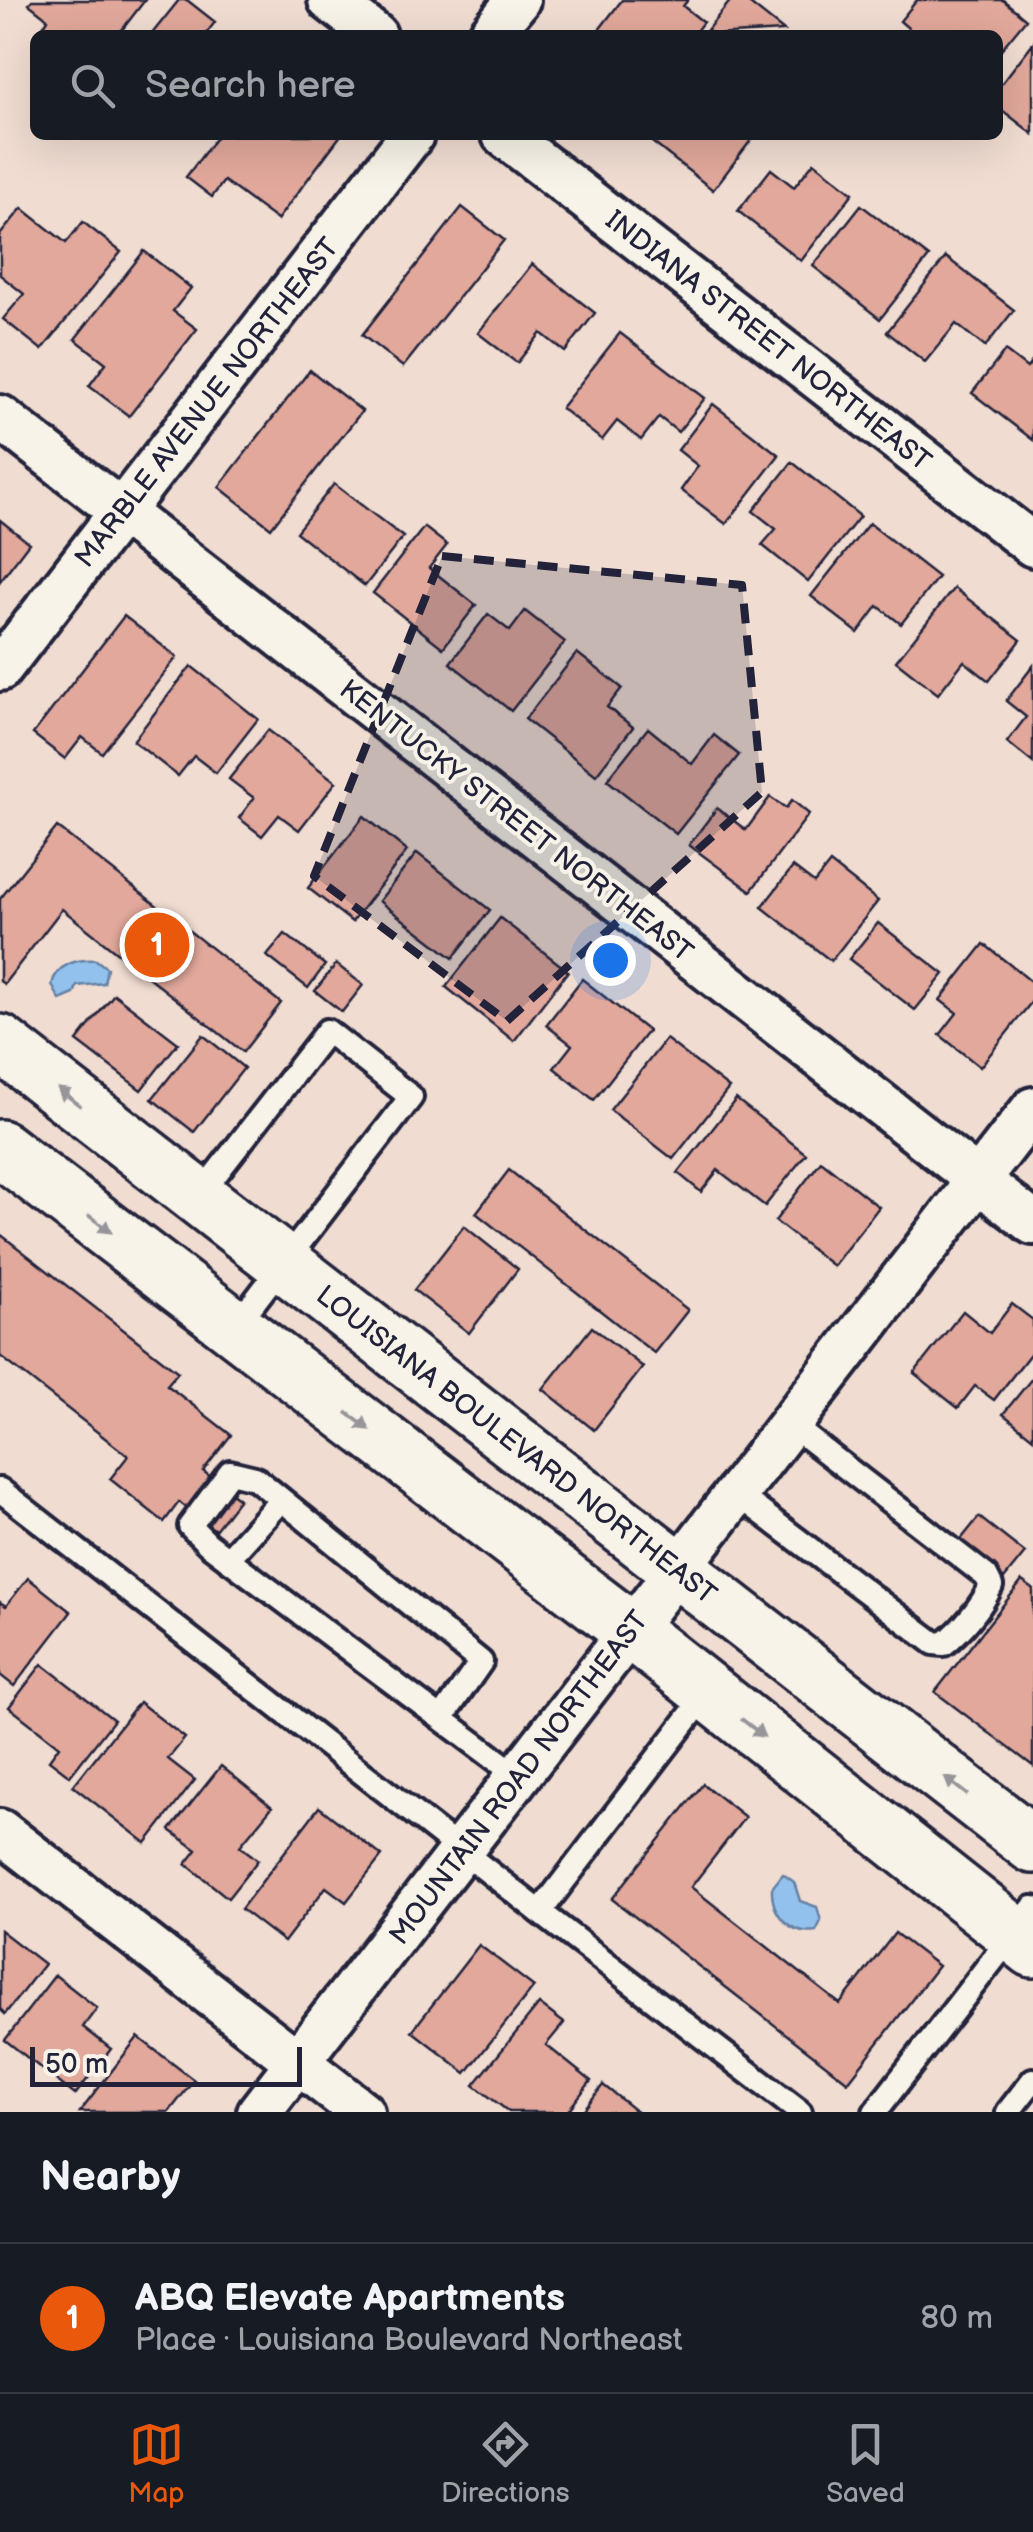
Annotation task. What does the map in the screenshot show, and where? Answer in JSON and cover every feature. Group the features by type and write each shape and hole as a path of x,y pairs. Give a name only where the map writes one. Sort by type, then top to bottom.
{"main road":[{"name":"LOUISIANA BOULEVARD NORTHEAST","path":"0,1043 1033,1846"},
{"path":"0,1148 708,1692 1026,1930"}],"street":[{"path":"330,0 369,30"},
{"path":"494,30 518,0"},
{"name":"MARBLE AVENUE NORTHEAST","path":"0,669 408,140"},
{"name":"INDIANA STREET NORTHEAST","path":"510,140 1033,545"},
{"name":"KENTUCKY STREET NORTHEAST","path":"0,417 1033,1223"},
{"name":"MOUNTAIN ROAD NORTHEAST","path":"259,2112 1033,1109"},
{"path":"0,1831 362,2112"}],"lane":[{"path":"198,1197 326,1030 411,1097 234,1327"},
{"path":"736,1494 934,1643 944,1644 952,1638 987,1595 990,1586 986,1576 791,1425"},
{"path":"442,1718 481,1662 255,1478 230,1472 190,1526 228,1559 518,1776"},
{"path":"0,1490 460,1852 800,2112"},
{"path":"228,1559 280,1500"},
{"path":"540,1912 708,1692"},
{"path":"874,2112 1026,1930"},
{"path":"1008,2112 1033,2080"}],"highlighted area":[{"path":"442,556 742,585 762,792 507,1021 314,876"}],"water":[{"path":"96,960 107,968 104,983 77,986 74,994 60,1000 52,985 58,972 75,962"},
{"path":"783,1874 794,1882 800,1901 817,1907 821,1921 816,1931 798,1930 779,1914 772,1888"}],"building":[{"path":"32,0 145,0 122,30 41,30 48,19 29,4"},
{"path":"179,0 187,0 215,22 209,30 155,30"},
{"path":"622,0 688,0 683,6 703,22 697,30 599,30"},
{"path":"731,0 745,0 783,30 707,30"},
{"path":"917,0 1003,0 1026,19 1003,47 1003,30 910,30 900,21"},
{"path":"1033,43 1033,134 1003,111 1003,82"},
{"path":"214,140 337,140 277,220 224,181 212,197 186,177"},
{"path":"649,140 751,140 713,190"},
{"path":"814,162 853,193 801,261 738,211 771,169 794,187"},
{"path":"861,205 929,257 880,319 813,266"},
{"path":"462,207 504,240 403,367 362,335"},
{"path":"22,208 66,243 83,222 121,252 42,350 3,319 24,294 0,275 0,235"},
{"path":"144,251 191,288 173,311 197,329 129,416 89,386 106,363 75,339"},
{"path":"946,257 1014,310 985,347 956,324 925,362 887,332"},
{"path":"532,264 595,313 565,352 541,333 517,363 478,333"},
{"path":"620,333 705,398 678,432 659,417 641,440 617,421 602,440 561,408"},
{"path":"1005,351 1027,368 1033,360 1033,440 972,393"},
{"path":"310,370 362,411 271,528 219,487"},
{"path":"713,404 779,455 726,524 681,490 698,466 678,450"},
{"path":"792,462 860,516 808,582 762,545 776,529 753,511"},
{"path":"334,484 403,537 365,586 296,532"},
{"path":"0,520 29,543 0,581"},
{"path":"869,523 938,577 901,624 878,606 858,633 811,596"},
{"path":"424,527 447,545 429,568 476,605 443,648 373,593"},
{"path":"954,588 1021,640 989,681 964,661 938,694 896,661"},
{"path":"525,611 565,642 511,711 450,663 488,614 510,631"},
{"path":"124,616 177,657 102,753 82,737 65,759 33,734"},
{"path":"577,653 622,688 607,707 633,727 596,775 525,719"},
{"path":"191,666 258,719 216,773 194,756 178,776 133,741"},
{"path":"1033,666 1033,763 1007,742 1026,717 1006,701"},
{"path":"648,728 692,764 714,735 739,755 676,834 607,780"},
{"path":"268,730 336,782 299,830 279,815 262,836 239,818 254,798 229,779"},
{"path":"770,797 786,808 792,800 809,814 751,891 689,845 717,808 746,830"},
{"path":"364,816 407,851 352,922 308,888"},
{"path":"57,827 281,1003 243,1052 62,909 4,984 0,981 0,899"},
{"path":"417,853 490,910 453,958 379,901"},
{"path":"830,863 878,901 831,961 762,907 793,867 814,883"},
{"path":"500,918 568,971 514,1041 446,987"},
{"path":"878,923 944,974 915,1010 849,959"},
{"path":"285,934 325,965 308,988 267,956"},
{"path":"984,944 1033,983 1033,1000 980,1067 940,1035 957,1013 940,1000"},
{"path":"336,964 363,985 342,1012 315,991"},
{"path":"582,979 648,1031 594,1100 554,1068 572,1045 546,1025"},
{"path":"114,994 178,1043 141,1090 77,1041"},
{"path":"203,1035 244,1068 194,1132 152,1099"},
{"path":"666,1039 729,1088 673,1159 610,1110"},
{"path":"736,1099 806,1154 765,1206 718,1170 701,1192 678,1173"},
{"path":"821,1161 879,1207 833,1266 775,1221"},
{"path":"509,1170 688,1310 654,1353 476,1213"},
{"path":"464,1226 518,1269 469,1333 414,1290"},
{"path":"0,1234 178,1372 167,1385 231,1435 203,1471 239,1499 215,1530 179,1502 164,1522 110,1479 128,1456 0,1356"},
{"path":"1012,1304 1033,1320 1033,1350 994,1400 975,1386 958,1408 914,1373 963,1311 990,1333"},
{"path":"592,1327 643,1367 594,1430 543,1389"},
{"path":"1033,1377 1033,1438 1003,1414"},
{"path":"979,1517 1025,1553 1004,1579 958,1543"},
{"path":"28,1578 71,1612 14,1686 0,1675 0,1602 6,1606"},
{"path":"1022,1581 1033,1589 1033,1766 935,1692"},
{"path":"42,1664 114,1720 70,1776 49,1760 59,1746 9,1707"},
{"path":"139,1702 185,1738 168,1759 195,1780 146,1843 73,1786"},
{"path":"221,1766 272,1807 240,1846 258,1860 228,1898 186,1864 197,1850 170,1830"},
{"path":"703,1784 745,1817 691,1887 840,2004 895,1933 938,1966 848,2082 612,1899"},
{"path":"319,1807 382,1856 346,1902 326,1887 284,1942 241,1909"},
{"path":"0,1930 44,1964 5,2014 0,2009"},
{"path":"479,1945 534,1987 466,2073 412,2031"},
{"path":"55,1975 97,2008 83,2027 111,2049 75,2095 5,2040"},
{"path":"539,2004 564,2023 546,2045 591,2081 567,2112 509,2112 474,2085"},
{"path":"138,2037 194,2080 169,2112 80,2112"},
{"path":"603,2085 637,2112 582,2112"}],"place":[{"name":"ABQ Elevate Apartments","path":"157,945"}]}
